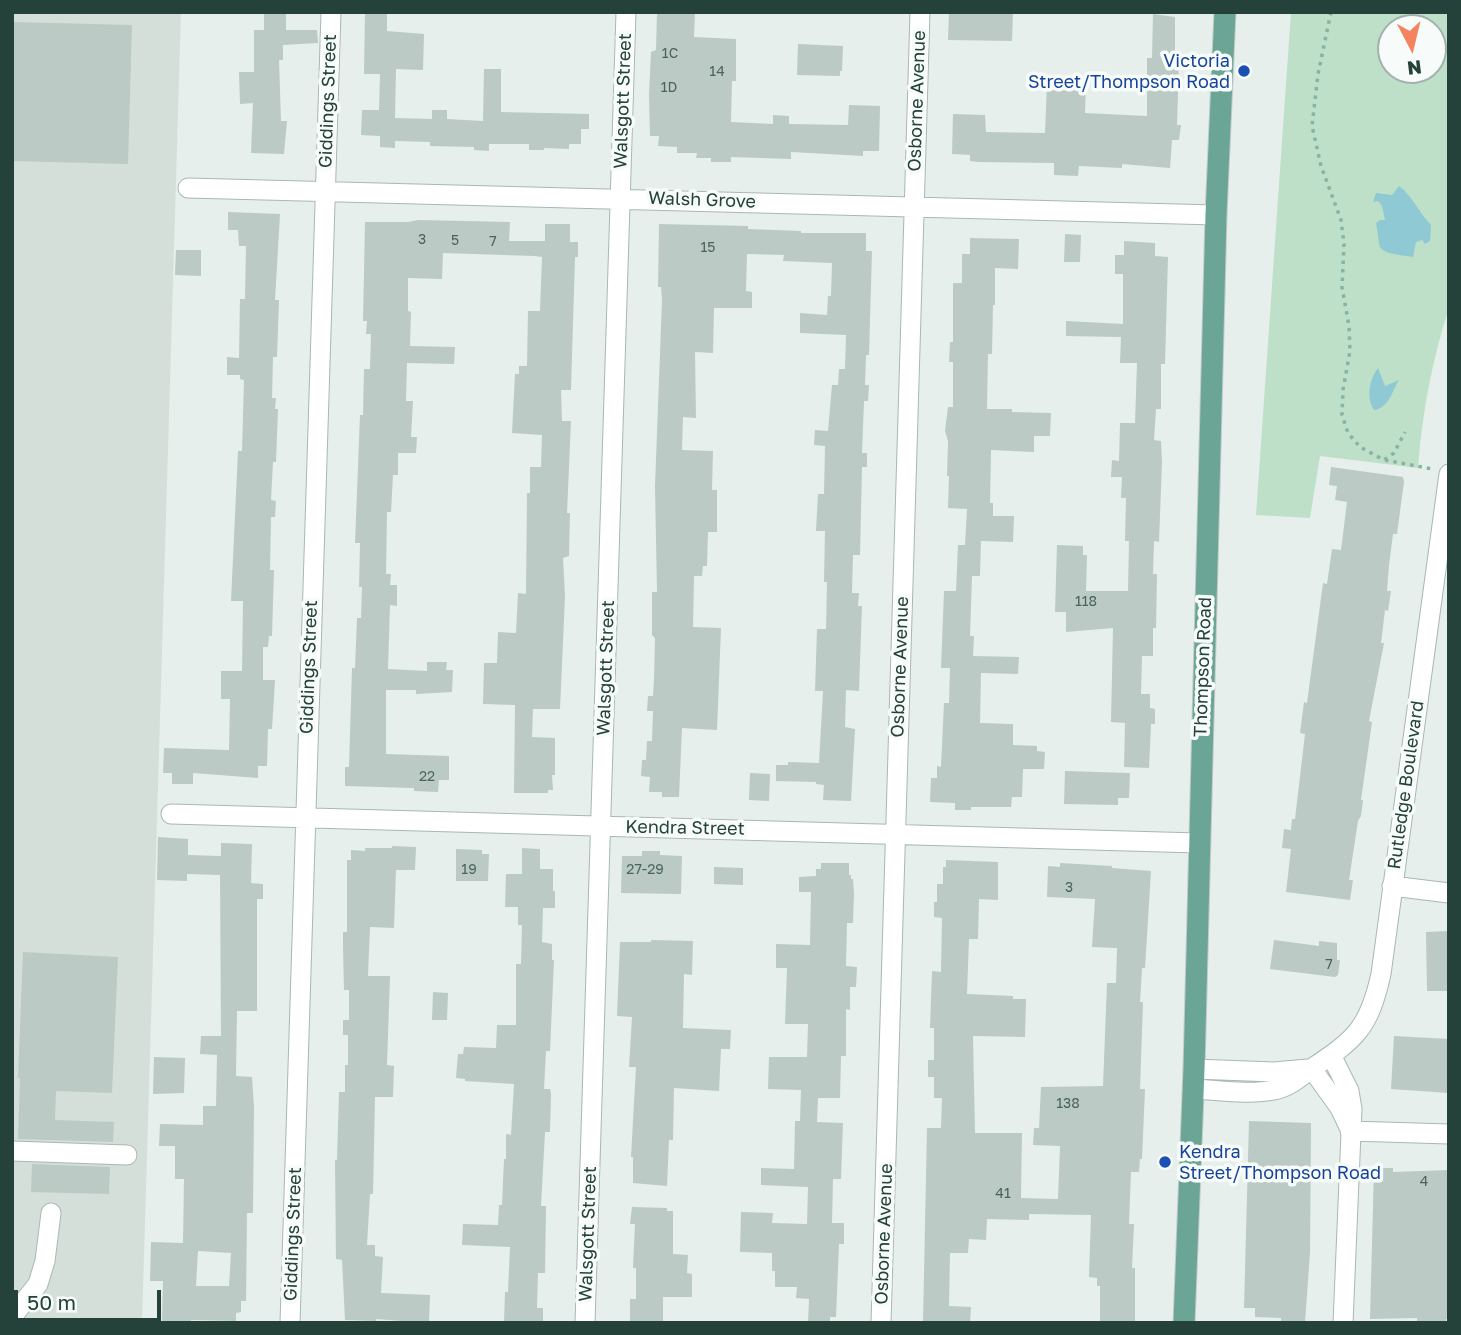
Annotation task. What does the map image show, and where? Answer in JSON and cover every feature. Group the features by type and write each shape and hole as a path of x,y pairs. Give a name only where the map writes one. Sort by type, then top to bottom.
{"main road":[{"name":"Thompson Road","path":"1184,1323 1216,215 1225,12"}],"street":[{"name":"Giddings Street","path":"290,1323 331,12"},
{"name":"Walsgott Street","path":"585,1323 626,12"},
{"name":"Osborne Avenue","path":"881,1323 920,12"},
{"name":"Walsh Grove","path":"188,188 621,197 1216,215"},
{"name":"Rutledge Boulevard","path":"1193,1079 1312,1069 1332,1057 1359,1032 1374,1005 1381,974 1443,472"},
{"name":"Kendra Street","path":"171,814 1198,843"},
{"path":"1392,886 1449,893"},
{"path":"1332,1057 1350,1096 1352,1109 1343,1323"},
{"path":"1312,1069 1340,1108 1350,1131"},
{"path":"1350,1131 1449,1134"},
{"path":"12,1151 127,1155"},
{"path":"12,1317 38,1284 45,1262 51,1213"}],"path":[{"path":"1331,12 1318,74 1312,126 1318,156 1341,220 1344,244 1342,287 1349,326 1349,351 1342,415 1348,433 1360,447 1384,460 1443,472"},
{"path":"1384,460 1394,453 1405,432"}],"shaded area":[{"path":"12,12 181,12 142,1323 12,1323"}],"green space":[{"path":"1291,12 1449,12 1449,308 1429,387 1418,468 1320,456 1310,518 1256,515"}],"water":[{"path":"1399,186 1431,225 1430,241 1425,244 1422,240 1416,242 1413,257 1390,253 1382,250 1380,246 1376,223 1385,220 1382,206 1378,201 1373,202 1376,193 1392,195"},
{"path":"1378,368 1385,386 1399,380 1387,403 1374,410 1370,389"}],"building":[{"path":"264,12 286,12 286,30 317,30 318,43 283,45 283,60 279,60 281,121 287,121 284,154 251,153 253,103 240,104 239,72 254,72 254,30 264,30"},
{"path":"365,12 387,12 387,31 424,34 423,70 396,69 395,118 432,119 432,110 447,110 447,119 483,121 484,69 501,69 501,112 589,114 589,129 581,129 581,144 569,144 569,149 529,150 529,144 489,144 489,151 474,150 474,147 430,146 430,142 395,141 395,148 380,147 380,136 361,135 362,110 379,110 380,74 364,74"},
{"path":"657,12 695,12 694,37 736,39 736,81 732,81 731,122 773,124 773,115 789,116 789,124 848,125 849,105 880,106 879,151 863,151 863,156 791,152 791,159 731,157 731,162 711,162 711,158 696,158 697,153 677,153 677,147 658,146 659,136 650,136 649,95 651,52 656,50"},
{"path":"949,12 1013,12 1012,41 948,40"},
{"path":"1153,14 1175,17 1175,61 1179,61 1177,125 1181,125 1179,140 1172,140 1170,168 1122,164 1122,168 1079,166 1078,176 1054,175 1054,163 978,162 970,161 970,155 952,154 953,114 985,115 986,132 1045,133 1047,82 1086,84 1085,113 1147,116 1147,58 1152,58"},
{"path":"12,22 132,25 128,164 12,161"},
{"path":"798,44 843,46 840,76 797,75"},
{"path":"228,212 280,214 275,300 279,300 277,357 273,357 272,398 276,398 275,409 278,409 271,500 276,501 275,517 271,517 270,570 274,570 272,636 269,636 268,647 263,647 263,680 275,680 272,729 268,729 267,766 258,766 258,778 193,773 193,784 172,784 172,773 163,773 164,748 229,750 230,699 221,699 221,671 242,671 243,601 231,601 238,451 242,451 244,380 240,379 240,375 227,375 227,357 239,358 240,299 245,299 246,246 239,246 238,230 228,230"},
{"path":"365,222 510,222 509,241 545,241 545,224 570,224 570,242 578,242 578,257 575,257 571,390 561,390 562,421 571,421 567,513 570,513 569,556 563,558 565,596 560,709 533,709 532,737 555,738 555,775 552,775 553,790 548,790 548,793 514,793 515,705 483,704 484,663 497,663 498,632 516,633 518,593 526,594 527,493 530,493 530,467 541,467 542,435 512,433 515,374 519,374 519,366 527,366 528,311 540,311 542,257 534,256 443,253 442,279 408,278 410,346 455,347 454,364 407,363 406,401 413,401 411,437 417,437 416,453 398,453 398,475 393,475 391,512 387,512 386,574 391,574 390,585 397,585 397,606 390,605 388,669 427,671 427,662 447,662 446,670 453,670 452,692 416,694 416,690 386,690 386,754 449,756 449,780 439,780 438,792 414,791 414,788 345,786 345,767 349,767 352,668 355,668 357,618 361,618 360,543 355,543 360,415 363,415 364,369 370,369 371,334 366,334 367,321 363,321"},
{"path":"659,224 748,226 748,229 801,233 866,233 866,251 872,251 869,355 866,355 865,385 869,385 868,401 864,401 862,453 867,453 867,467 862,467 860,555 853,555 852,593 859,593 858,606 862,606 859,691 846,690 845,727 855,729 851,801 823,800 824,785 816,782 776,781 776,765 788,765 788,762 819,763 823,691 815,691 817,629 826,629 827,582 824,582 825,531 816,531 818,494 824,494 825,446 814,445 815,430 828,431 832,385 838,385 839,369 845,369 846,335 800,333 800,313 827,315 828,296 831,296 832,263 783,261 784,255 747,254 746,291 752,292 752,308 714,308 713,353 695,352 696,418 683,417 682,450 713,451 712,490 717,490 717,532 708,532 707,566 703,566 702,576 694,576 693,627 721,628 717,730 682,728 679,797 662,797 662,792 649,792 650,777 641,776 642,760 646,760 647,741 652,741 653,711 647,711 648,696 653,696 654,680 652,592 657,592 655,486 662,300 661,287 658,287"},
{"path":"1065,234 1081,235 1080,262 1064,262"},
{"path":"970,238 1019,239 1018,269 995,268 992,354 988,354 987,409 1051,413 1050,436 1034,436 1034,452 991,450 990,503 993,503 993,516 1014,516 1013,542 981,541 980,576 972,576 970,636 974,636 973,656 1019,657 1018,674 981,673 980,723 1013,724 1013,745 1037,746 1037,751 1045,752 1044,769 1023,769 1022,797 1012,797 1011,807 971,807 971,810 955,810 955,803 930,802 931,778 937,778 937,766 941,767 944,703 949,703 950,668 941,668 944,591 956,591 958,545 965,545 967,509 948,508 948,441 945,431 948,407 953,407 953,362 949,362 950,342 953,342 953,283 962,283 962,254 970,254"},
{"path":"1124,241 1155,243 1155,256 1168,257 1165,364 1161,364 1161,409 1156,409 1154,440 1161,441 1162,462 1159,542 1154,541 1153,574 1157,574 1156,628 1153,628 1153,656 1142,656 1141,694 1150,694 1150,708 1155,709 1155,724 1151,724 1149,768 1124,767 1125,723 1111,722 1113,628 1066,632 1066,612 1055,612 1057,545 1083,546 1083,555 1087,555 1086,591 1128,591 1126,498 1121,498 1122,477 1111,477 1112,460 1119,461 1120,423 1135,423 1137,363 1120,363 1121,337 1066,336 1066,321 1123,324 1123,274 1115,274 1115,255 1124,255"},
{"path":"176,250 201,250 201,276 175,275"},
{"path":"1331,467 1403,477 1404,482 1397,534 1393,534 1387,591 1391,591 1388,611 1385,610 1381,643 1384,643 1369,721 1372,722 1361,816 1349,880 1353,880 1350,900 1286,892 1291,849 1282,848 1284,829 1291,830 1292,819 1295,819 1305,734 1300,733 1304,702 1307,703 1323,583 1327,584 1332,549 1341,550 1347,502 1335,500 1337,486 1329,485"},
{"path":"1065,771 1130,773 1129,798 1118,798 1118,805 1064,804"},
{"path":"750,773 770,774 769,801 749,800"},
{"path":"158,837 188,839 188,855 221,856 221,843 252,844 251,883 263,884 263,899 257,899 257,1011 237,1011 236,1076 252,1077 254,1107 253,1213 247,1213 246,1301 241,1301 241,1312 236,1313 236,1321 191,1320 191,1323 162,1323 163,1281 150,1281 151,1242 183,1243 184,1179 175,1179 175,1146 159,1146 160,1124 203,1125 203,1106 216,1106 217,1055 200,1054 201,1036 221,1036 220,875 187,874 187,881 157,880","holes":["198,1251 231,1253 229,1286 196,1286"]},
{"path":"416,847 415,870 396,870 394,928 370,927 368,976 390,976 387,1065 394,1066 393,1097 375,1097 373,1194 370,1194 367,1245 375,1245 375,1256 383,1257 381,1293 430,1295 429,1323 376,1319 345,1320 342,1260 336,1259 335,1160 339,1092 345,1092 345,1065 348,1065 348,1035 343,1035 343,1020 349,1020 349,990 344,990 343,947 343,932 347,932 347,860 351,860 351,850 365,851 365,848"},
{"path":"522,848 540,849 540,869 553,869 555,891 555,908 543,908 542,942 552,944 554,960 550,1051 546,1051 544,1089 550,1089 551,1094 550,1132 545,1132 541,1206 546,1206 545,1273 538,1273 537,1308 543,1308 543,1323 504,1323 510,1247 462,1245 463,1224 498,1225 499,1205 502,1205 506,1134 511,1135 514,1084 456,1078 458,1054 463,1054 464,1047 496,1048 497,1025 516,1025 516,964 521,964 522,925 518,925 518,907 505,907 506,874 522,874"},
{"path":"456,849 482,850 482,854 489,854 488,881 456,881"},
{"path":"642,851 660,851 660,855 682,856 681,894 621,893 622,856 642,856"},
{"path":"946,860 998,862 998,900 979,899 978,939 969,939 967,994 1026,999 1025,1037 973,1036 975,1133 1022,1133 1021,1198 1058,1199 1060,1146 1033,1145 1034,1128 1039,1128 1041,1087 1103,1086 1107,983 1116,983 1117,948 1092,947 1095,899 1047,897 1048,866 1060,867 1060,863 1151,871 1145,968 1142,968 1140,1002 1143,1002 1140,1089 1145,1089 1142,1159 1139,1172 1131,1172 1129,1224 1134,1224 1132,1268 1135,1268 1135,1323 1100,1323 1100,1286 1097,1286 1097,1278 1089,1277 1091,1215 1029,1214 1029,1220 987,1219 986,1240 969,1239 968,1253 950,1253 949,1306 971,1307 970,1323 923,1323 927,1128 941,1128 942,1098 934,1098 934,1077 928,1077 928,1060 934,1060 934,1028 930,1028 932,971 941,972 942,918 934,917 934,902 937,902 937,884 943,884 943,867 946,867"},
{"path":"821,863 849,863 854,894 853,923 847,923 846,966 857,967 856,987 850,987 850,1010 846,1009 846,1056 841,1056 840,1098 818,1098 817,1122 843,1123 841,1179 833,1179 832,1223 844,1223 844,1244 839,1244 836,1317 830,1317 830,1323 808,1323 809,1299 796,1298 797,1287 775,1287 772,1253 740,1252 741,1212 773,1213 772,1223 807,1224 808,1187 761,1185 761,1168 794,1169 795,1121 800,1121 801,1090 768,1089 769,1057 807,1057 808,1024 785,1024 787,968 776,968 776,944 810,945 811,892 799,892 799,877 816,876 816,869 821,869"},
{"path":"714,867 743,868 743,885 714,884"},
{"path":"1449,931 1449,991 1427,991 1426,932"},
{"path":"1274,940 1319,946 1319,941 1337,943 1337,960 1340,960 1338,975 1335,977 1270,969"},
{"path":"693,941 692,975 684,974 683,1028 731,1030 730,1049 721,1049 719,1091 674,1088 673,1140 669,1140 667,1186 633,1183 631,1157 636,1067 629,1067 632,1017 617,1016 620,942"},
{"path":"23,952 118,957 112,1093 56,1091 55,1120 114,1122 113,1142 18,1139"},
{"path":"433,992 448,993 447,1020 432,1020"},
{"path":"1394,1036 1449,1039 1449,1093 1391,1089"},
{"path":"154,1057 185,1058 184,1093 153,1094"},
{"path":"1249,1121 1311,1123 1310,1252 1305,1323 1281,1323 1281,1318 1255,1317 1255,1308 1244,1308"},
{"path":"32,1164 110,1167 109,1194 31,1192"},
{"path":"1374,1168 1393,1168 1393,1172 1449,1170 1449,1319 1446,1319 1446,1322 1417,1321 1417,1318 1370,1319"},
{"path":"632,1207 667,1208 667,1211 673,1211 673,1254 688,1255 687,1273 692,1274 692,1297 663,1297 663,1323 630,1323 630,1299 636,1299 636,1268 633,1268 635,1224 630,1224"}],"place":[{"name":"Victoria Street/Thompson Road","path":"1244,71"},
{"name":"Kendra Street/Thompson Road","path":"1165,1162"}]}
